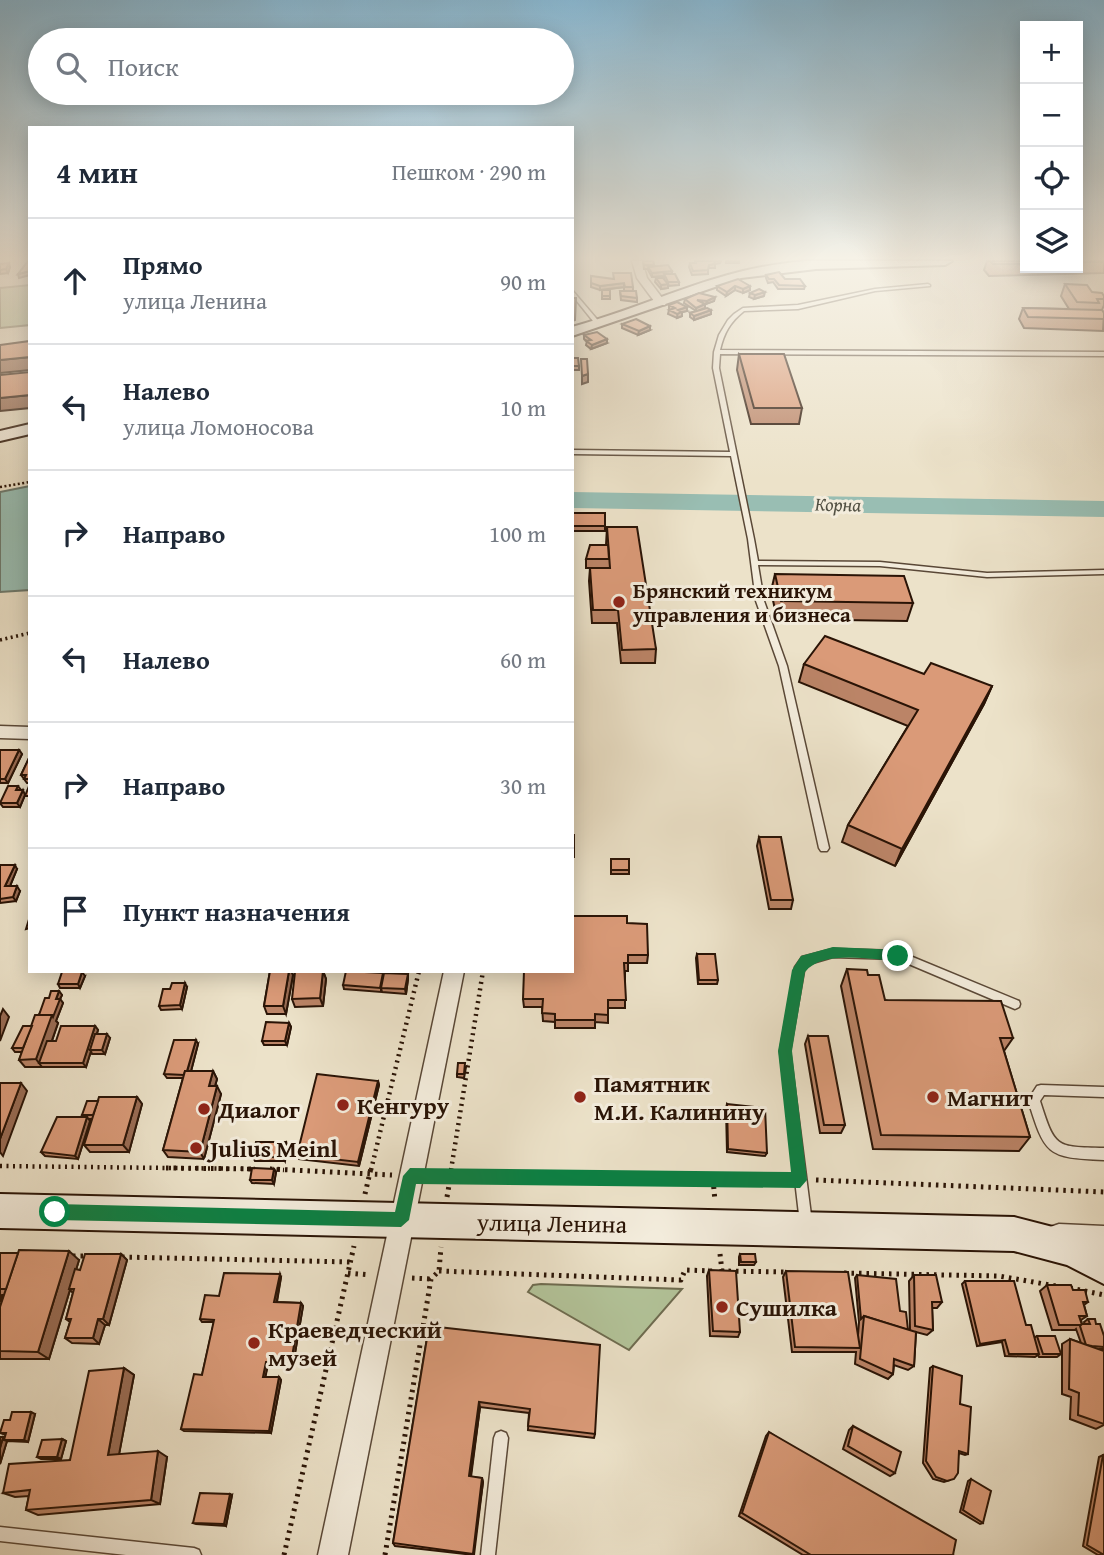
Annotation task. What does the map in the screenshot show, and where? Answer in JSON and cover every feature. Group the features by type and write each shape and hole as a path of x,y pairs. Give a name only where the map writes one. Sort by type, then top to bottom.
{"main road":[{"path":"0,436 28,429"},
{"name":"улица Ленина","path":"0,1210 1014,1234"},
{"path":"1014,1234 1072,1249 1104,1266"}],"street":[{"path":"0,732 28,733"},
{"path":"333,1555 454,973"},
{"name":"улица Ленина","path":"1014,1234 1104,1238"}],"lane":[{"path":"722,334 716,368 755,563 760,601 783,666 824,848"},
{"path":"717,352 1104,354"},
{"path":"574,452 733,454"},
{"path":"755,563 880,564 987,575 1104,572"},
{"path":"806,1228 785,1051 799,970 806,960 833,953 898,956 1015,1004"},
{"path":"1104,1092 1041,1090 1034,1100 1047,1142 1062,1153 1104,1154"},
{"path":"488,1555 501,1438"},
{"path":"0,1534 194,1555"}],"path":[{"path":"0,487 28,482"},
{"path":"0,640 28,633"},
{"path":"370,1174 419,973"},
{"path":"449,1178 483,973"},
{"path":"0,1166 284,1169 449,1178 800,1180 1104,1192"},
{"path":"67,1256 94,1256"},
{"path":"108,1256 350,1262"},
{"path":"385,1555 431,1279 439,1271 681,1280 685,1270 791,1272"},
{"path":"284,1555 348,1273"},
{"path":"832,1273 999,1276 1104,1295"}],"green space":[{"path":"533,1285 682,1289 629,1350 528,1292"}],"water":[{"path":"28,486 28,590 0,592 0,492"}],"building":[{"path":"599,334 607,339 592,345 586,341 591,340 584,335"},
{"path":"28,341 28,357 0,360 0,345"},
{"path":"739,354 784,354 802,408 754,408"},
{"path":"574,358 578,358 579,366 574,366"},
{"path":"581,359 587,359 588,374 582,376"},
{"path":"28,372 28,395 0,398 0,375"},
{"path":"574,513 605,513 605,526 574,526"},
{"name":"Брянский техникум управления и бизнеса","path":"607,527 637,527 656,649 622,650 618,610 593,610 590,568 610,568"},
{"path":"590,545 608,545 609,559 586,559"},
{"path":"775,574 904,576 913,603 781,601"},
{"path":"825,636 924,674 931,663 992,686 902,849 848,825 918,710 804,664"},
{"path":"0,750 19,750 5,779 0,779"},
{"path":"28,760 28,779 24,779 26,775 21,775"},
{"path":"8,786 18,786 16,790 23,790 17,803 0,803"},
{"path":"759,837 781,837 793,900 771,900"},
{"path":"611,859 629,859 629,870 611,870"},
{"path":"0,865 15,865 5,886 17,886 13,897 0,899"},
{"path":"574,916 627,916 627,923 647,924 648,955 628,955 628,963 624,963 626,1000 608,1000 608,1015 595,1014 595,1020 555,1020 555,1014 542,1013 543,999 523,999 524,973 574,973"},
{"path":"697,954 715,954 718,980 699,980"},
{"name":"Магнит","path":"847,969 867,970 868,975 879,975 885,1000 1001,1001 1013,1038 1000,1038 1030,1137 881,1135"},
{"path":"62,973 82,973 78,984 58,984"},
{"path":"270,973 289,973 283,1006 264,1006"},
{"path":"295,973 323,973 320,998 292,999"},
{"path":"346,973 383,973 380,988 343,985"},
{"path":"384,973 408,974 405,989 381,988"},
{"path":"172,983 185,983 180,1005 159,1006 163,989 170,989"},
{"path":"51,991 59,991 56,999 60,999 53,1017 39,1015 45,998 49,998"},
{"path":"35,1015 52,1015 36,1059 19,1060"},
{"path":"266,1022 289,1023 285,1041 262,1041"},
{"path":"23,1026 32,1026 23,1048 12,1048"},
{"path":"61,1026 95,1026 83,1063 39,1063 47,1041 56,1041"},
{"path":"95,1034 107,1034 102,1050 90,1050"},
{"path":"808,1036 828,1036 845,1125 824,1125"},
{"path":"174,1040 196,1040 184,1075 164,1074"},
{"path":"458,1063 465,1063 464,1074 457,1074"},
{"path":"185,1071 213,1071 209,1086 217,1086 200,1152 163,1150"},
{"name":"Кенгуру","path":"317,1074 378,1081 358,1162 297,1155"},
{"path":"0,1083 21,1083 0,1139"},
{"path":"99,1097 137,1097 123,1145 84,1145"},
{"path":"87,1101 98,1101 93,1115 82,1115"},
{"path":"727,1104 765,1108 767,1153 728,1149"},
{"path":"57,1117 87,1117 75,1156 41,1152"},
{"path":"256,1142 286,1142 283,1157 253,1157"},
{"path":"252,1168 274,1169 272,1180 250,1180"},
{"path":"19,1250 69,1251 38,1352 0,1351 0,1307"},
{"path":"0,1253 18,1253 6,1289 0,1289"},
{"path":"85,1254 121,1254 103,1319 98,1319 93,1338 65,1338 71,1319 66,1319 74,1289 69,1289 75,1269 80,1270"},
{"path":"740,1254 755,1254 756,1262 741,1262"},
{"name":"Сушилка","path":"709,1270 736,1271 740,1332 713,1331"},
{"path":"786,1271 848,1272 860,1348 795,1347"},
{"name":"Краеведческий музей","path":"224,1273 280,1274 274,1302 301,1303 291,1363 266,1362 263,1377 279,1377 269,1431 181,1429 194,1374 202,1375 214,1320 200,1319 205,1295 219,1296"},
{"path":"857,1275 896,1279 900,1311 906,1312 908,1330 864,1316 861,1319"},
{"path":"914,1275 936,1275 942,1302 932,1302 933,1330 915,1326"},
{"path":"965,1281 1014,1281 1026,1325 1031,1325 1039,1354 1009,1354 1005,1340 980,1344"},
{"path":"1047,1285 1071,1285 1073,1290 1085,1290 1088,1302 1083,1302 1087,1316 1079,1316 1082,1325 1059,1325"},
{"path":"864,1316 916,1332 914,1366 894,1359 893,1374 860,1359"},
{"path":"1088,1319 1095,1319 1096,1324 1100,1324 1104,1347 1086,1345 1080,1326 1090,1324"},
{"path":"429,1326 600,1345 595,1434 528,1426 530,1409 479,1402 469,1476 482,1478 473,1554 393,1543"},
{"path":"1037,1336 1055,1336 1061,1354 1043,1354"},
{"path":"1070,1339 1104,1351 1104,1424 1078,1415 1079,1393 1069,1389"},
{"path":"933,1366 962,1376 960,1404 971,1407 968,1454 959,1451 958,1473 954,1479 947,1481 936,1477 926,1461"},
{"path":"124,1368 108,1455 158,1451 151,1500 26,1510 30,1490 3,1493 9,1464 70,1460 89,1371"},
{"path":"12,1412 31,1412 24,1440 4,1440 6,1433 0,1433 4,1420 10,1420"},
{"path":"853,1426 901,1452 895,1473 848,1446"},
{"path":"769,1432 956,1540 953,1555 811,1555 742,1513"},
{"path":"62,1439 57,1457 37,1457 42,1440"},
{"path":"1104,1455 1104,1555 1087,1545"},
{"path":"971,1479 991,1491 983,1523 963,1510"},
{"path":"200,1493 230,1494 224,1524 193,1523"}],"waterway":[{"name":"Корна","path":"574,500 726,505 1104,509"}],"place":[{"name":"Брянский техникум управления и бизнеса","path":"619,602"},
{"name":"Памятник М.И. Калинину","path":"580,1097"},
{"name":"Магнит","path":"933,1097"},
{"name":"Кенгуру","path":"343,1105"},
{"name":"Диалог","path":"204,1109"},
{"name":"Julius Meinl","path":"196,1148"},
{"name":"Сушилка","path":"722,1307"},
{"name":"Краеведческий музей","path":"254,1343"}],"route":[{"path":"55,1212 401,1220 410,1176 800,1180 785,1051 787,1026 799,970 806,960 818,955 876,953 898,956"}]}
